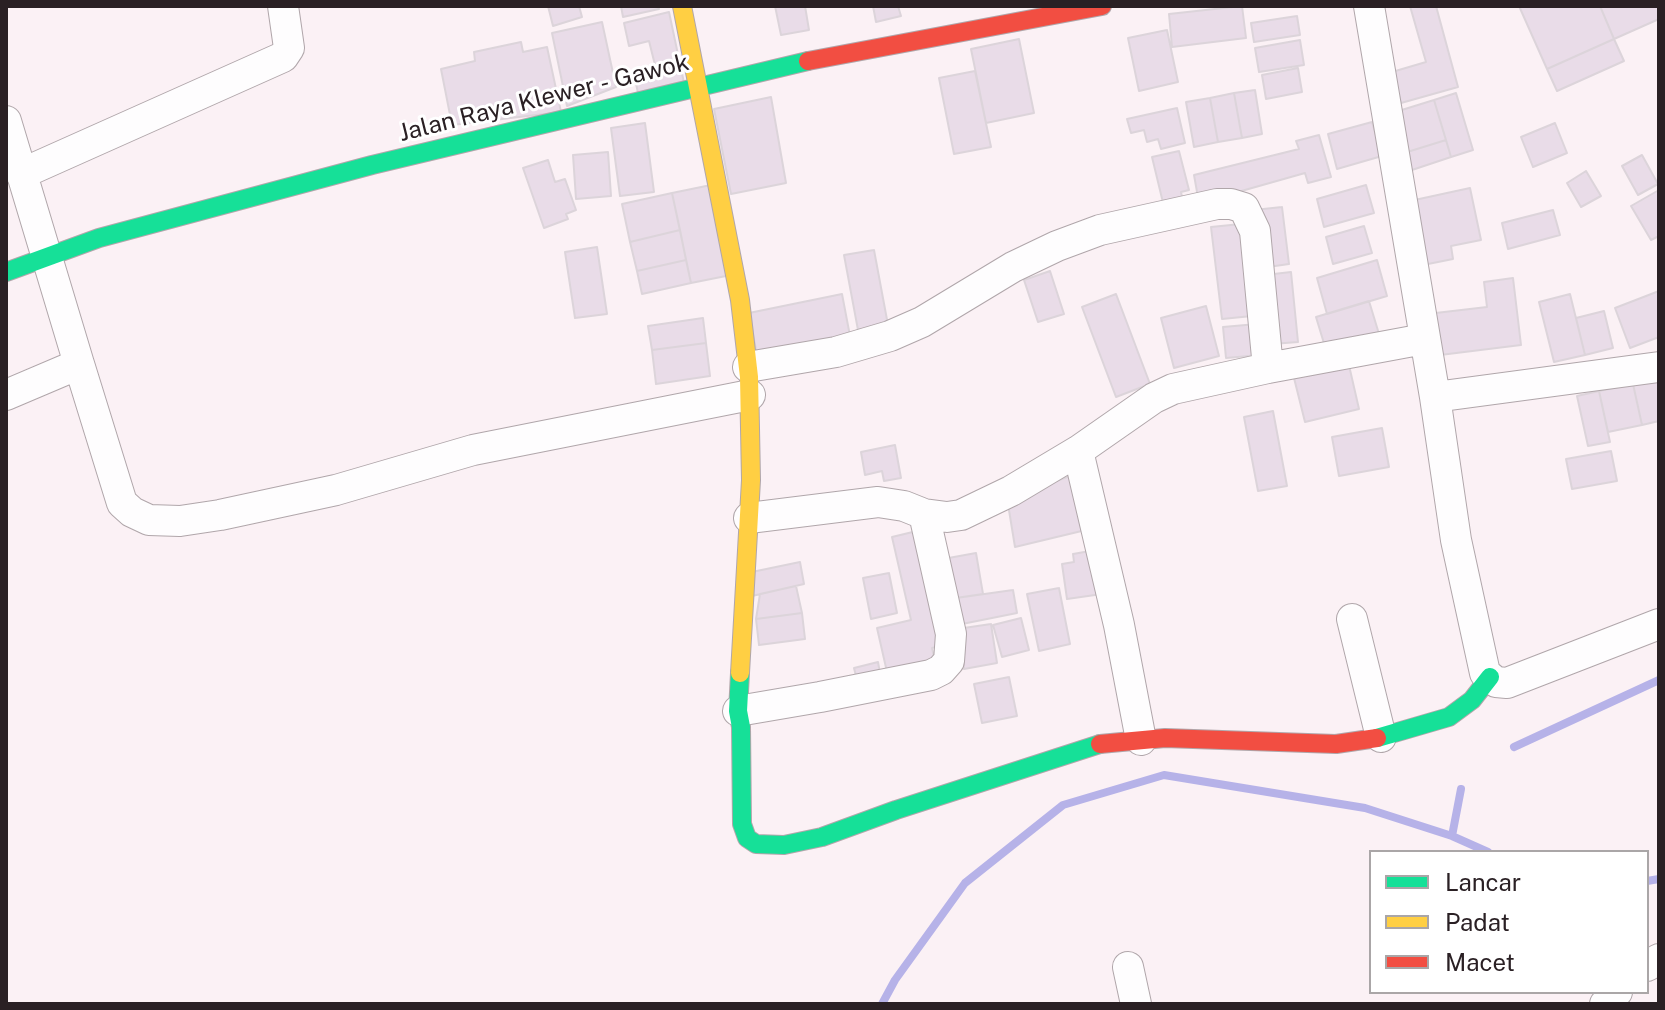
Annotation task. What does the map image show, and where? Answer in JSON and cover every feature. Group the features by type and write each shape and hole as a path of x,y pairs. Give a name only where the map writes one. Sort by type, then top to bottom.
{"street":[{"path":"21,174 283,57 289,48 283,6"},
{"path":"682,6 740,300 749,381 751,480 738,711 741,727 742,824 747,838 756,844 784,845 822,837 1091,745 1165,738 1336,744 1381,737 1449,717 1472,700 1490,677"},
{"name":"Jalan Raya Klewer - Gawok","path":"6,272 99,238 372,165 699,85 862,49 1102,6"},
{"path":"1369,6 1456,540 1483,666 1496,682 1507,683 1659,624"},
{"path":"6,121 122,503 149,520 180,521 220,515 336,490 473,450 749,381 890,336 922,322 1013,267 1057,246 1100,230 1217,204 1244,208 1255,231 1268,368"},
{"path":"749,518 878,502 904,506 924,514 961,515 1011,491 1078,451 1154,398 1173,389 1424,339"},
{"path":"6,395 79,364"},
{"path":"1435,397 1659,367"},
{"path":"1078,451 1119,625 1141,740"},
{"path":"738,711 931,675 941,670 949,661 951,634 924,514"},
{"path":"1352,619 1381,737"},
{"path":"1128,967 1136,1004"}],"building":[{"path":"548,6 579,6 582,17 553,26"},
{"path":"621,6 658,6 659,9 623,17"},
{"path":"775,6 805,6 809,30 781,35"},
{"path":"873,6 898,6 901,16 876,22"},
{"path":"1242,6 1246,38 1172,47 1169,14"},
{"path":"1410,6 1436,6 1458,87 1401,103 1392,72 1426,62"},
{"path":"1519,6 1600,6 1614,39 1547,69"},
{"path":"1600,6 1659,6 1659,19 1614,39"},
{"path":"669,12 680,64 656,69 649,41 629,46 624,23"},
{"path":"1297,16 1300,35 1254,42 1251,23"},
{"path":"602,22 616,87 567,106 552,33"},
{"path":"1167,30 1178,82 1139,91 1128,38"},
{"path":"1019,39 1034,113 986,123 971,49"},
{"path":"1614,39 1624,61 1557,91 1547,69"},
{"path":"1300,40 1304,65 1259,72 1255,48"},
{"path":"521,42 523,52 547,47 561,112 452,125 441,69 475,61 474,52"},
{"path":"680,64 684,83 638,93 634,74"},
{"path":"1298,68 1302,92 1266,99 1262,75"},
{"path":"975,71 991,147 954,154 939,78"},
{"path":"1255,90 1262,134 1242,138 1234,93"},
{"path":"1234,93 1242,138 1218,142 1210,98"},
{"path":"1456,93 1473,150 1451,157 1434,100"},
{"path":"771,97 786,183 731,194 714,109"},
{"path":"1210,98 1218,142 1194,147 1186,102"},
{"path":"1434,100 1446,140 1404,153 1392,113"},
{"path":"1177,108 1185,143 1161,149 1158,139 1147,142 1144,130 1131,133 1127,119"},
{"path":"1372,122 1382,156 1337,169 1328,134"},
{"path":"645,123 654,192 620,196 611,128"},
{"path":"1555,123 1567,153 1533,167 1521,137"},
{"path":"1319,135 1331,177 1308,183 1305,173 1199,203 1194,175 1299,149 1296,141"},
{"path":"1446,140 1451,157 1409,171 1404,153"},
{"path":"1179,151 1189,190 1181,192 1184,207 1165,211 1152,157"},
{"path":"608,152 611,196 576,199 573,155"},
{"path":"1642,155 1658,184 1638,195 1622,166"},
{"path":"548,160 555,182 565,179 576,210 566,214 568,219 544,228 523,168"},
{"path":"1586,171 1601,196 1581,207 1567,183"},
{"path":"711,185 731,275 691,283 672,193"},
{"path":"1366,185 1374,213 1324,227 1317,199"},
{"path":"1470,188 1481,240 1451,246 1453,259 1423,265 1410,201"},
{"path":"1659,190 1659,236 1651,240 1631,206"},
{"path":"672,193 680,230 630,242 622,204"},
{"path":"1282,207 1289,264 1261,268 1254,210"},
{"path":"1553,210 1560,235 1508,249 1502,223"},
{"path":"1241,224 1252,316 1222,319 1211,227"},
{"path":"1364,226 1372,253 1333,264 1326,237"},
{"path":"680,230 686,260 637,271 630,242"},
{"path":"597,247 607,314 575,318 565,252"},
{"path":"874,250 888,325 858,330 844,255"},
{"path":"686,260 691,283 642,294 637,271"},
{"path":"1377,260 1387,296 1327,314 1317,278"},
{"path":"1050,271 1064,314 1038,322 1024,280"},
{"path":"1291,272 1298,342 1272,344 1265,275"},
{"path":"1513,278 1521,345 1432,356 1427,314 1487,307 1484,282"},
{"path":"1659,291 1659,337 1630,348 1615,308"},
{"path":"842,294 850,336 757,355 749,313"},
{"path":"1116,294 1150,384 1116,397 1082,307"},
{"path":"1570,294 1585,355 1554,362 1539,302"},
{"path":"1369,301 1379,334 1326,350 1316,317"},
{"path":"1206,306 1219,356 1174,368 1161,318"},
{"path":"1604,311 1613,348 1585,355 1576,318"},
{"path":"703,318 706,343 652,350 648,326"},
{"path":"1257,324 1260,355 1226,358 1223,327"},
{"path":"706,343 710,376 656,384 652,350"},
{"path":"1348,361 1359,409 1305,422 1293,374"},
{"path":"1659,379 1659,421 1642,425 1633,384"},
{"path":"1633,384 1642,425 1608,432 1599,391"},
{"path":"1599,391 1610,442 1588,446 1577,396"},
{"path":"1273,411 1287,486 1258,491 1244,417"},
{"path":"1382,428 1389,467 1339,476 1332,437"},
{"path":"895,445 901,478 884,481 882,471 865,475 861,452"},
{"path":"1611,451 1617,481 1572,489 1566,459"},
{"path":"1079,473 1090,529 1015,547 1007,498"},
{"path":"921,530 947,644 932,648 935,661 887,672 877,628 911,620 892,537"},
{"path":"1090,551 1102,594 1067,599 1062,564 1074,562 1073,554"},
{"path":"976,553 983,594 949,599 943,559"},
{"path":"800,562 804,584 752,596 747,573"},
{"path":"889,573 897,613 871,619 863,578"},
{"path":"796,586 802,613 756,619 760,594"},
{"path":"1059,588 1070,644 1039,651 1027,594"},
{"path":"1013,590 1017,613 957,625 949,599"},
{"path":"802,613 805,639 759,645 756,619"},
{"path":"1021,618 1029,650 1002,657 993,625"},
{"path":"991,624 997,663 964,669 957,629"},
{"path":"878,662 881,679 858,684 854,668"},
{"path":"1009,677 1017,716 982,723 974,684"}],"waterway":[{"path":"1514,747 1659,680"},
{"path":"882,1004 895,980 965,883 1063,805 1164,775 1365,808 1452,836 1484,850"},
{"path":"1452,836 1461,789"},
{"path":"1649,881 1659,879"}],"traffic: fast":[{"path":"6,272 99,238 372,165 808,61"},
{"path":"740,673 738,711 741,727 742,824 747,838 756,844 784,845 822,837 1100,744"},
{"path":"1377,738 1449,717 1472,700 1490,677"}],"traffic: slow":[{"path":"682,6 740,300 749,377 751,480 740,673"}],"traffic: jam":[{"path":"808,61 1102,6"},
{"path":"1100,744 1165,738 1336,744 1377,738"}]}
